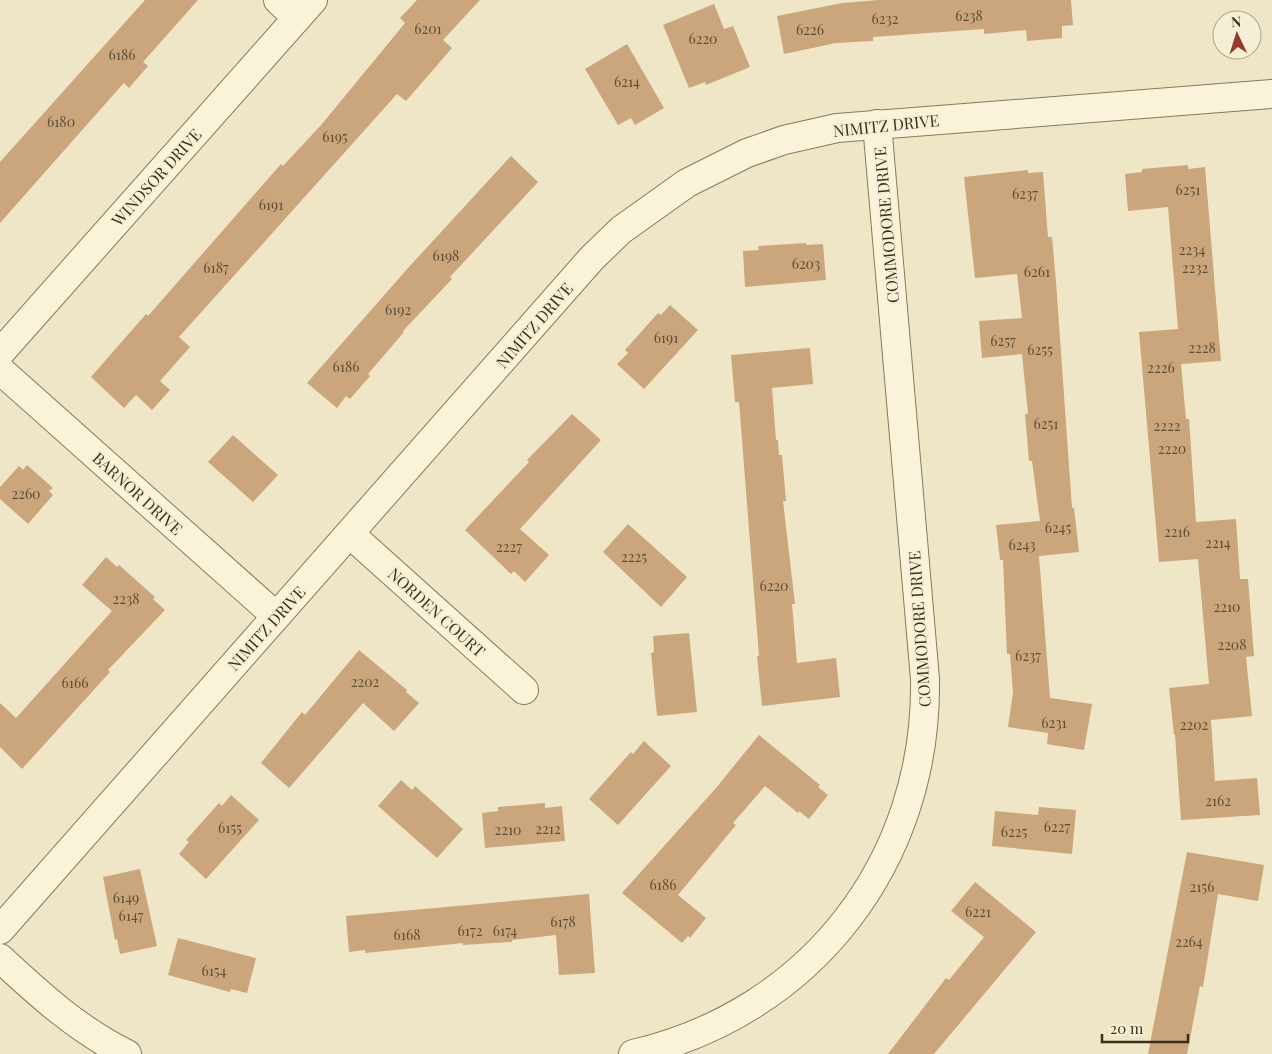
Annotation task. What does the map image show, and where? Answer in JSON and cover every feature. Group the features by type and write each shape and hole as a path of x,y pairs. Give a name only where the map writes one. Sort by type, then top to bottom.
{"street":[{"name":"WINDSOR DRIVE","path":"0,353 296,6"},
{"name":"NIMITZ DRIVE","path":"0,930 592,258 642,214 686,183 747,153 802,136 837,128 1272,94"},
{"name":"COMMODORE DRIVE","path":"634,1054 684,1040 732,1018 777,989 817,954 835,936 859,904 880,870 897,835 914,784 923,732 925,680 877,124"},
{"name":"BARNOR DRIVE","path":"0,370 276,616"},
{"name":"NORDEN COURT","path":"350,534 524,690"},
{"path":"0,958 62,1014 84,1030 127,1054"}],"building":[{"path":"145,0 198,0 143,62 148,66 129,88 124,83 0,223 0,162"},
{"path":"417,0 480,0 443,40 452,48 406,101 397,94 179,337 190,347 160,381 170,390 152,410 136,395 124,408 91,377 146,314 148,316 281,164 283,166 322,124 405,23 400,18"},
{"path":"879,0 1071,0 1073,25 1062,26 1062,38 1027,41 1026,30 984,34 984,29 873,37 873,41 836,43 784,54 777,16 842,3"},
{"path":"714,4 724,29 733,26 750,67 706,85 705,82 689,88 663,25"},
{"path":"627,44 664,108 635,125 631,118 618,125 585,69"},
{"path":"511,156 538,182 403,331 368,374 370,376 350,399 346,396 337,408 307,383 408,268"},
{"path":"1188,165 1188,169 1205,167 1221,361 1181,364 1186,419 1189,419 1196,522 1236,519 1240,579 1248,579 1254,656 1246,657 1252,716 1211,720 1215,781 1257,778 1260,815 1181,820 1175,735 1169,688 1209,684 1198,559 1159,562 1139,332 1178,329 1168,207 1128,211 1125,174 1142,172 1142,169"},
{"path":"1028,170 1028,173 1043,172 1048,237 1052,237 1072,508 1074,508 1079,552 1039,556 1050,698 1092,704 1084,750 1047,744 1048,733 1008,727 1013,692 1010,654 1007,654 1003,560 1000,560 996,525 1040,521 1032,461 1029,461 1025,414 1028,414 1022,354 982,358 979,321 1022,318 1017,274 975,278 964,177"},
{"path":"806,243 807,245 823,244 826,280 745,287 743,251 759,250 758,246"},
{"path":"670,305 698,330 644,389 617,364 628,353 625,350 658,313 661,315"},
{"path":"810,348 813,384 772,388 776,440 778,440 779,455 782,455 786,501 783,501 795,604 792,604 797,663 836,658 840,697 762,706 739,402 735,402 731,355"},
{"path":"572,414 601,440 520,529 549,555 525,582 514,571 511,574 465,530 529,462 527,460"},
{"path":"233,435 278,475 253,502 208,462"},
{"path":"27,465 53,488 49,491 53,495 28,524 0,499 0,487 19,466 23,470"},
{"path":"628,524 687,577 661,607 603,552"},
{"path":"106,557 117,567 119,565 155,597 153,599 165,610 108,670 110,672 22,769 0,747 0,703 16,718 112,611 82,585"},
{"path":"689,633 697,712 657,716 651,653 654,652 653,636"},
{"path":"359,650 407,690 406,692 419,703 394,731 363,703 289,788 261,763 302,712 305,715"},
{"path":"759,735 820,785 818,787 828,795 809,819 799,811 798,813 765,786 733,823 736,825 678,895 706,918 690,938 688,936 682,943 622,893 716,788"},
{"path":"644,741 671,766 618,825 589,799 631,752 633,754"},
{"path":"401,780 412,790 415,786 463,829 437,858 378,806"},
{"path":"231,795 259,820 206,879 179,854 189,842 186,840 219,803 222,806"},
{"path":"545,803 545,808 562,806 565,841 485,848 482,813 498,811 498,807"},
{"path":"1039,807 1076,810 1072,854 992,846 995,811 1038,815"},
{"path":"1187,852 1264,865 1258,901 1218,894 1203,987 1200,986 1187,1054 1148,1054"},
{"path":"140,869 157,946 120,954 117,939 115,940 103,877"},
{"path":"975,882 1036,932 934,1054 888,1054 946,978 949,980 984,937 951,911"},
{"path":"589,894 595,973 559,975 556,935 512,940 512,942 463,945 463,943 365,953 365,950 349,952 346,916"},
{"path":"178,938 256,958 247,993 231,989 230,992 168,975"}]}
